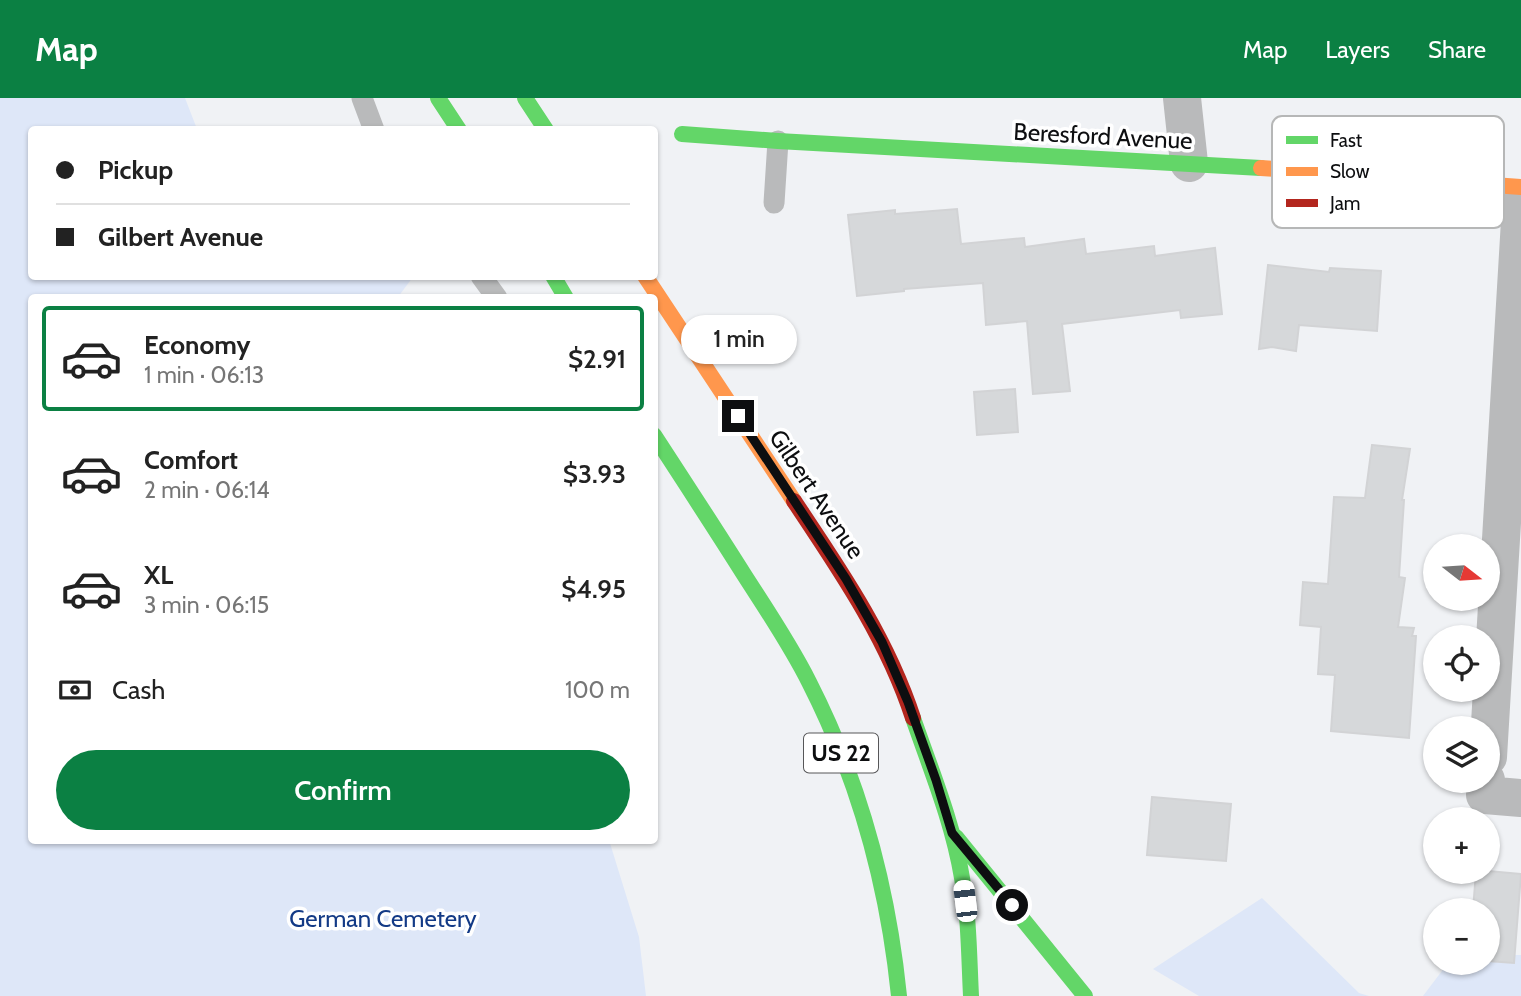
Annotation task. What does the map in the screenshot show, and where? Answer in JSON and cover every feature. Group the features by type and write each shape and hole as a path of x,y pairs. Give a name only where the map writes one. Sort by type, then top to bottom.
{"main road":[{"path":"438,98 456,126"},
{"path":"528,100 544,126"},
{"name":"Beresford Avenue","path":"682,134 1272,169"},
{"name":"Gilbert Avenue","path":"658,296 846,579 882,642 908,702 952,833 962,877 968,924 971,996"},
{"name":"US 22","path":"658,441 777,625 818,700 849,773 873,846 887,908 899,996"},
{"path":"952,833 1085,996"}],"street":[{"path":"1182,98 1189,163"},
{"path":"1490,716 1521,204"},
{"path":"1485,793 1521,798"}],"lane":[{"path":"362,98 372,126"},
{"path":"774,203 778,141"}],"green space":[{"name":"German Cemetery","path":"0,98 185,98 196,126 28,126 28,280 411,280 400,294 28,294 28,844 610,844 639,937 646,996 0,996"},
{"path":"1262,898 1359,993 1369,996 1199,996 1153,969"},
{"path":"1500,952 1521,955 1521,996 1423,996 1439,975 1500,975"}],"building":[{"path":"957,209 961,244 1024,238 1025,247 1084,239 1086,254 1154,246 1155,256 1215,248 1222,314 1181,318 1180,310 1062,324 1070,391 1033,394 1027,321 986,325 983,283 904,289 857,296 848,215 895,210 895,214"},
{"path":"1268,265 1329,272 1330,268 1381,271 1377,331 1299,325 1296,351 1272,347 1259,349"},
{"path":"1015,389 1018,432 977,435 974,392"},
{"path":"1372,445 1410,449 1402,500 1399,577 1405,578 1398,627 1414,628 1412,636 1416,636 1409,738 1331,731 1335,675 1318,674 1321,627 1300,625 1303,582 1328,584 1334,497 1365,498"},
{"path":"1152,797 1231,804 1226,861 1147,855"},
{"path":"1500,872 1521,874 1514,963 1500,962 1500,898 1474,898 1475,884 1500,884"}],"traffic: fast":[{"path":"438,98 456,126"},
{"path":"525,98 543,126"},
{"path":"682,134 1261,168"},
{"path":"555,280 564,294"},
{"path":"658,441 786,640 827,719 843,757 869,835 887,915 899,996"},
{"path":"913,718 941,797 958,857 966,907 971,996"},
{"path":"956,837 1085,996"}],"traffic: slow":[{"path":"1261,168 1272,169"},
{"path":"1504,186 1521,187"},
{"path":"648,280 657,294"},
{"path":"658,296 794,501"}],"traffic: jam":[{"path":"794,501 876,632 913,718"}],"route":[{"path":"738,416 846,579 882,642 908,702 952,833 1012,905"}]}
